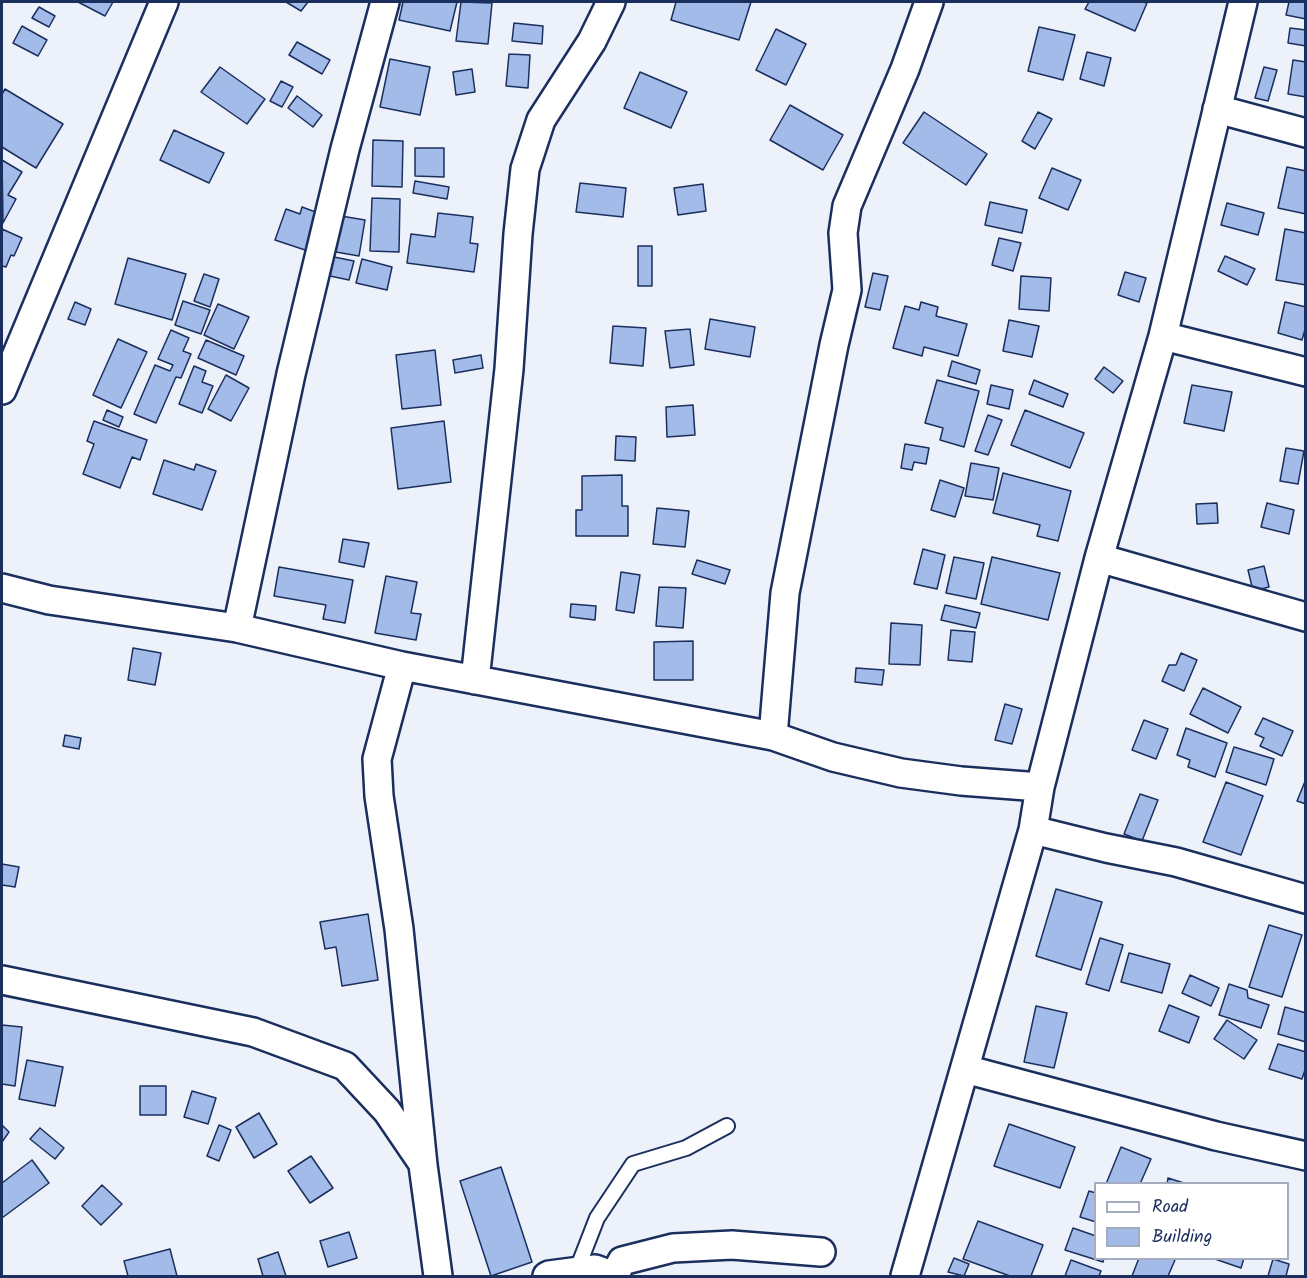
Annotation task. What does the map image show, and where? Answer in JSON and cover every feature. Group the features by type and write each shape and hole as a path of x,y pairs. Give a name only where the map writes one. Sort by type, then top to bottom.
{"street":[{"path":"2,390 164,2"},
{"path":"237,628 291,374 345,149 385,2"},
{"path":"475,680 509,369 525,169 541,120 592,41 611,2"},
{"path":"773,736 785,593 847,290 843,233 847,206 905,69 929,2"},
{"path":"905,1276 1033,830 1040,787 1099,558 1162,336 1243,2"},
{"path":"1217,109 1305,133"},
{"path":"1162,336 1305,372"},
{"path":"1099,558 1305,617"},
{"path":"2,588 49,600 237,628 402,666 773,736 833,757 900,773 961,781 1040,787"},
{"path":"402,666 377,759 379,796 408,1006 423,1165 438,1276"},
{"path":"1033,830 1176,862 1305,899"},
{"path":"2,980 253,1032 345,1066 387,1111 423,1165"},
{"path":"965,1069 1216,1136 1305,1155"},
{"path":"547,1276 595,1269 614,1276 622,1261 673,1248 732,1245 821,1252"}],"lane":[{"path":"576,1272 597,1218 633,1164 686,1148 728,1126"}],"building":[{"path":"78,2 113,2 105,16"},
{"path":"286,2 308,2 301,11"},
{"path":"403,2 457,2 450,31 399,20"},
{"path":"461,2 492,3 488,44 456,41"},
{"path":"676,2 751,2 739,40 671,20"},
{"path":"1089,2 1147,3 1135,31 1085,9"},
{"path":"1289,2 1306,2 1306,19 1286,15"},
{"path":"39,7 55,16 49,27 32,18"},
{"path":"514,23 543,26 542,44 512,41"},
{"path":"22,26 47,40 38,56 13,43"},
{"path":"1039,27 1075,35 1063,80 1028,71"},
{"path":"1290,28 1306,30 1306,46 1288,43"},
{"path":"776,29 806,44 786,85 756,70"},
{"path":"297,42 330,60 322,74 289,55"},
{"path":"1087,52 1111,58 1104,86 1080,79"},
{"path":"509,54 530,55 528,88 506,86"},
{"path":"390,59 430,67 420,115 380,107"},
{"path":"1293,60 1306,62 1306,97 1288,94"},
{"path":"220,67 265,99 247,124 201,92"},
{"path":"1264,67 1277,70 1268,101 1255,98"},
{"path":"472,69 475,92 456,95 453,72"},
{"path":"640,72 687,92 671,128 624,108"},
{"path":"281,81 293,87 282,107 270,101"},
{"path":"5,89 63,124 36,168 2,147 2,94"},
{"path":"297,96 322,115 313,127 288,108"},
{"path":"790,105 843,135 823,170 770,140"},
{"path":"924,112 987,154 966,185 903,143"},
{"path":"1038,112 1052,119 1035,149 1022,141"},
{"path":"174,130 224,153 209,183 160,160"},
{"path":"373,140 403,141 402,187 372,186"},
{"path":"415,148 444,148 444,177 415,176"},
{"path":"2,160 22,172 8,195 16,199 3,223"},
{"path":"1287,167 1306,171 1306,214 1278,208"},
{"path":"1052,168 1081,180 1068,210 1039,198"},
{"path":"415,181 449,187 447,199 413,193"},
{"path":"580,183 626,188 623,217 576,212"},
{"path":"703,184 706,211 678,215 674,188"},
{"path":"372,198 400,199 399,252 370,251"},
{"path":"990,202 1027,210 1022,233 985,225"},
{"path":"1227,203 1264,213 1258,235 1221,225"},
{"path":"302,207 321,214 308,251 275,240 286,209 300,214"},
{"path":"438,213 473,217 470,243 478,244 474,272 407,263 411,234 435,237"},
{"path":"341,216 365,220 359,256 336,252"},
{"path":"2,229 22,238 6,267 2,266"},
{"path":"1285,229 1306,233 1306,285 1276,280"},
{"path":"999,238 1021,243 1013,271 992,265"},
{"path":"638,246 652,246 652,286 638,286"},
{"path":"1225,256 1255,269 1247,285 1218,271"},
{"path":"334,257 354,261 349,280 330,276"},
{"path":"128,258 186,274 172,320 115,304"},
{"path":"362,259 392,267 387,290 356,283"},
{"path":"1125,272 1146,278 1139,302 1118,295"},
{"path":"873,273 888,276 880,310 865,307"},
{"path":"204,274 219,279 210,307 194,301"},
{"path":"1021,276 1051,278 1049,311 1019,309"},
{"path":"183,301 210,310 201,334 175,325"},
{"path":"75,302 91,309 85,325 68,319"},
{"path":"921,302 938,307 936,316 967,324 958,356 924,347 922,356 893,348 905,306 919,310"},
{"path":"1285,302 1306,307 1306,326 1302,340 1278,333"},
{"path":"218,304 249,317 234,349 204,335"},
{"path":"710,319 755,327 750,357 705,349"},
{"path":"1009,320 1039,326 1032,357 1003,351"},
{"path":"613,326 646,328 643,366 610,363"},
{"path":"690,329 694,365 670,368 665,331"},
{"path":"171,330 189,338 183,351 191,354 181,378 176,377 156,423 134,414 155,365 170,371 173,365 158,359"},
{"path":"118,339 147,352 121,408 93,395"},
{"path":"206,340 244,356 236,375 198,358"},
{"path":"435,350 441,405 402,409 396,355"},
{"path":"481,355 483,368 455,373 453,360"},
{"path":"952,361 980,370 976,384 948,376"},
{"path":"194,366 206,371 202,382 213,386 202,413 179,404"},
{"path":"1104,367 1123,381 1113,393 1095,379"},
{"path":"226,375 249,388 231,421 208,409"},
{"path":"937,380 979,391 964,447 940,440 943,428 925,423"},
{"path":"1034,380 1068,394 1063,407 1029,394"},
{"path":"991,385 1013,390 1009,409 987,404"},
{"path":"1192,385 1232,392 1224,431 1184,423"},
{"path":"693,405 695,435 667,437 666,407"},
{"path":"107,410 123,417 119,427 103,420"},
{"path":"1025,410 1084,433 1070,468 1011,445"},
{"path":"988,415 1002,420 988,455 975,451"},
{"path":"94,421 147,440 140,460 132,457 120,488 83,474 94,444 87,441"},
{"path":"444,421 451,482 398,489 391,428"},
{"path":"616,436 636,437 635,461 615,460"},
{"path":"905,444 929,448 926,464 914,462 912,470 901,468"},
{"path":"1286,448 1304,451 1298,484 1280,481"},
{"path":"164,460 194,470 196,464 216,471 202,510 153,494"},
{"path":"971,463 999,468 993,500 965,496"},
{"path":"1003,473 1071,491 1058,541 1037,536 1040,525 993,513"},
{"path":"622,475 622,506 628,506 628,536 576,536 576,510 582,510 582,476"},
{"path":"940,480 964,488 955,517 931,510"},
{"path":"1217,503 1218,523 1197,524 1196,504"},
{"path":"1267,503 1294,510 1289,534 1261,527"},
{"path":"657,508 689,511 685,547 653,544"},
{"path":"343,539 369,543 364,567 339,562"},
{"path":"923,549 945,555 937,589 914,584"},
{"path":"954,557 984,563 976,599 946,593"},
{"path":"992,557 1060,573 1048,620 981,604"},
{"path":"697,560 730,570 725,584 692,574"},
{"path":"1264,566 1269,587 1253,591 1248,570"},
{"path":"279,567 353,580 345,623 323,619 326,605 274,596"},
{"path":"621,572 640,575 634,613 616,610"},
{"path":"386,576 417,582 411,613 421,614 416,640 375,633"},
{"path":"659,587 686,588 683,628 656,626"},
{"path":"571,604 596,606 595,620 570,617"},
{"path":"945,605 980,613 976,628 941,620"},
{"path":"891,623 922,625 920,665 889,664"},
{"path":"951,630 975,632 972,662 948,660"},
{"path":"693,641 693,680 654,680 654,642"},
{"path":"133,648 161,653 155,685 128,680"},
{"path":"1181,653 1197,660 1184,691 1162,681 1169,665 1176,665"},
{"path":"856,668 884,670 882,685 855,682"},
{"path":"1203,688 1241,707 1228,733 1190,714"},
{"path":"1005,704 1022,709 1012,744 995,740"},
{"path":"1263,718 1293,731 1282,756 1260,746 1264,738 1255,734"},
{"path":"1144,720 1168,729 1156,759 1132,750"},
{"path":"1186,728 1227,743 1215,777 1188,767 1190,760 1177,755"},
{"path":"65,735 81,738 79,749 63,746"},
{"path":"1234,747 1274,759 1266,785 1226,772"},
{"path":"1306,779 1306,804 1297,801"},
{"path":"1226,782 1263,796 1241,855 1203,842"},
{"path":"1140,794 1158,800 1142,841 1124,834"},
{"path":"2,864 19,867 15,887 2,885"},
{"path":"1056,889 1102,902 1081,970 1036,956"},
{"path":"368,914 378,980 342,986 336,947 325,949 320,922"},
{"path":"1269,925 1302,935 1282,997 1249,987"},
{"path":"1100,938 1123,945 1109,991 1086,984"},
{"path":"1129,953 1170,964 1162,993 1121,982"},
{"path":"1190,975 1219,988 1211,1006 1182,993"},
{"path":"1229,984 1247,990 1248,998 1269,1005 1261,1028 1219,1015"},
{"path":"1169,1005 1199,1017 1189,1043 1159,1031"},
{"path":"1036,1006 1067,1013 1054,1068 1024,1062"},
{"path":"1285,1007 1306,1013 1306,1042 1278,1034"},
{"path":"1227,1020 1257,1040 1244,1059 1214,1039"},
{"path":"2,1025 22,1027 15,1086 2,1084"},
{"path":"1278,1044 1306,1052 1306,1067 1302,1079 1269,1069"},
{"path":"27,1060 63,1067 55,1106 19,1099"},
{"path":"140,1086 166,1086 166,1115 140,1115"},
{"path":"192,1091 216,1098 208,1124 184,1117"},
{"path":"259,1113 277,1144 254,1158 236,1127"},
{"path":"1009,1124 1075,1147 1060,1188 994,1166"},
{"path":"2,1125 9,1132 2,1142"},
{"path":"219,1125 231,1130 219,1161 207,1156"},
{"path":"40,1128 64,1148 55,1159 30,1139"},
{"path":"1121,1147 1151,1159 1141,1182 1107,1182"},
{"path":"311,1156 333,1188 310,1203 288,1171"},
{"path":"32,1160 49,1183 2,1218 2,1183"},
{"path":"501,1167 532,1262 491,1276 460,1181"},
{"path":"1168,1178 1181,1182 1167,1182"},
{"path":"102,1185 122,1204 101,1225 82,1206"},
{"path":"1089,1191 1094,1192 1094,1221 1080,1217"},
{"path":"978,1221 1043,1245 1031,1276 1010,1276 963,1259"},
{"path":"1073,1228 1094,1235 1094,1259 1065,1250"},
{"path":"349,1232 357,1258 328,1267 320,1241"},
{"path":"170,1249 177,1276 128,1276 124,1261"},
{"path":"278,1252 286,1276 263,1276 258,1259"},
{"path":"954,1258 969,1264 964,1276 948,1272"},
{"path":"1071,1260 1101,1271 1099,1276 1065,1276"},
{"path":"1138,1260 1175,1260 1168,1276 1132,1276"},
{"path":"1218,1260 1243,1260 1241,1268"},
{"path":"1273,1260 1289,1264 1286,1276 1268,1276"}]}
